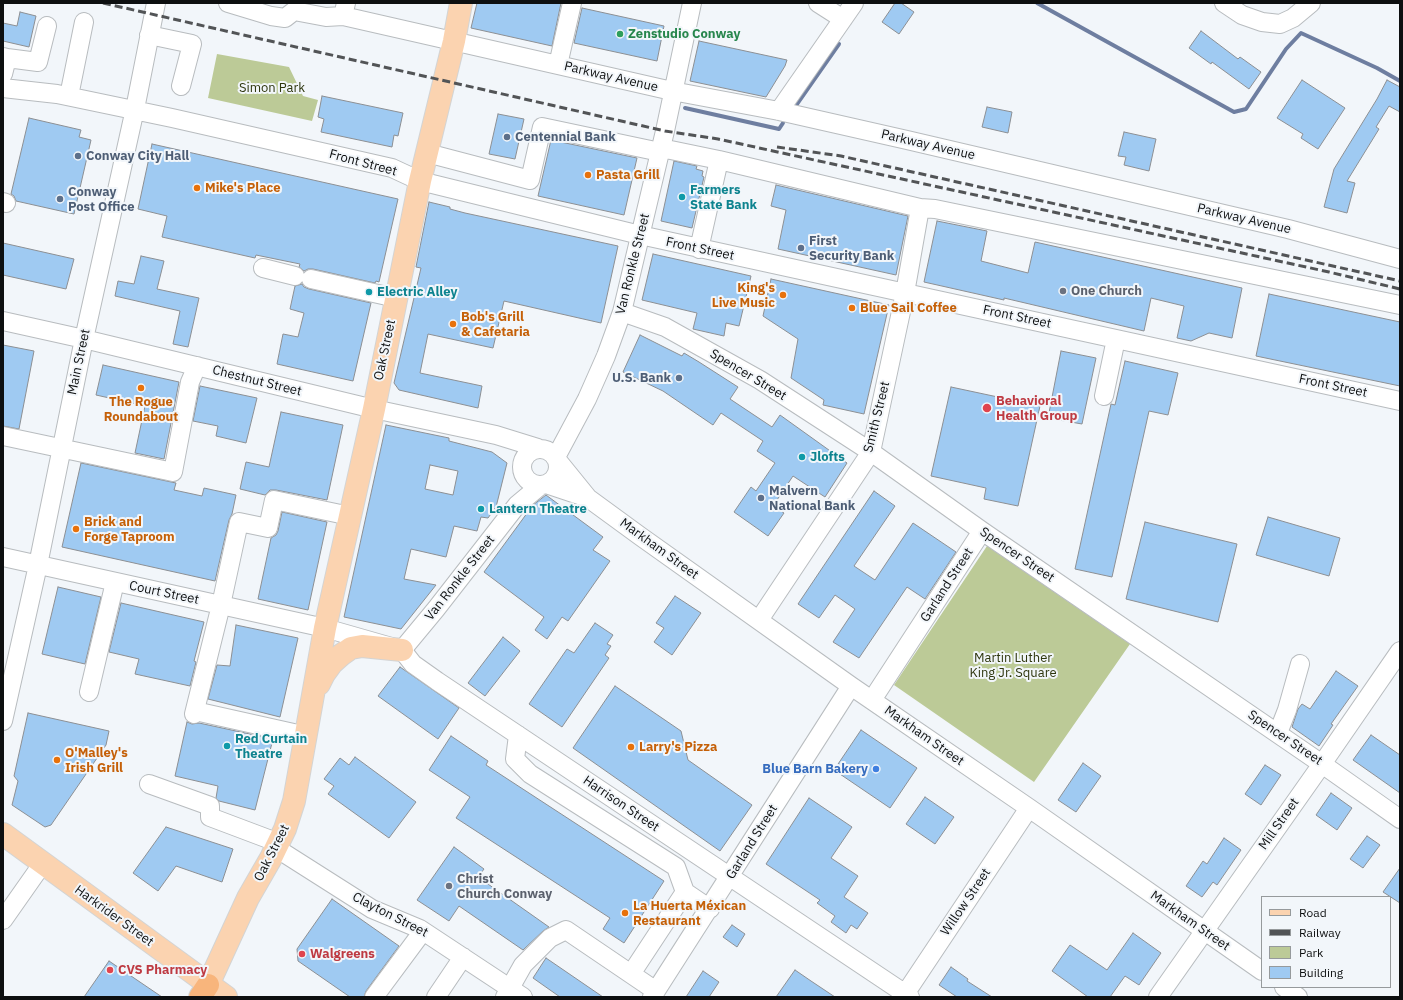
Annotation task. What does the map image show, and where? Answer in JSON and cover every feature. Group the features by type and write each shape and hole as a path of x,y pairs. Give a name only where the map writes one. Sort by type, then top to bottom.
{"main road":[{"name":"Oak Street","path":"211,993 248,898 278,846 293,807 307,736 325,628 374,409 420,181 454,41 461,3"},
{"name":"Oak Street","path":"313,698 328,668 341,655 351,648 362,646 402,650"},
{"name":"Harkrider Street","path":"3,834 43,863 211,993"}],"street":[{"name":"Main Street","path":"3,721 38,565 84,338 135,109 156,3"},
{"name":"Parkway Avenue","path":"228,3 270,16 285,18 294,11 326,17 344,10 454,41 672,91 779,111 1265,224 1400,259"},
{"path":"558,65 572,3"},
{"name":"Van Ronkle Street","path":"549,454 571,429 587,399 606,356 622,312 660,150 692,3"},
{"path":"818,3 843,19"},
{"path":"779,111 854,3"},
{"path":"1224,3 1242,15 1262,22 1280,24 1294,18 1311,3"},
{"path":"69,96 84,22"},
{"path":"4,63 38,62 47,26"},
{"path":"149,35 192,44 181,86"},
{"name":"Front Street","path":"3,88 69,96 135,109 392,168 420,181 699,249 1400,401"},
{"path":"427,153 530,180 542,127 719,160 920,208 935,209 1258,277 1400,305"},
{"path":"699,249 719,160"},
{"name":"Smith Street","path":"759,620 871,452 905,293 920,208"},
{"path":"263,268 396,298"},
{"name":"Spencer Street","path":"622,312 665,327 760,380 871,452 982,531 1278,733 1400,819"},
{"name":"Chestnut Street","path":"3,321 84,338 374,409 496,435 549,454"},
{"path":"1104,396 1116,339"},
{"path":"3,436 173,472 190,382 197,366"},
{"path":"511,440 523,470 530,482 544,484 551,481 558,472 549,454 529,453 523,462 523,470"},
{"name":"Markham Street","path":"549,454 588,498 851,686 1029,808 1261,971"},
{"name":"Van Ronkle Street","path":"517,505 523,470"},
{"name":"Van Ronkle Street","path":"402,650 517,505 544,484"},
{"name":"Markham Street","path":"544,484 588,498"},
{"path":"307,736 194,712 221,605 238,522 268,528 274,500 350,516"},
{"name":"Garland Street","path":"872,700 982,531"},
{"name":"Court Street","path":"3,557 325,628"},
{"path":"89,692 115,582"},
{"path":"325,628 402,650"},
{"name":"Harrison Street","path":"402,650 413,664 431,677 906,996"},
{"name":"Mill Street","path":"1158,997 1400,651"},
{"path":"1278,733 1287,710 1300,664"},
{"name":"Garland Street","path":"654,994 710,909 851,686"},
{"path":"518,735 515,759 530,774 676,867 685,892 710,909"},
{"name":"Clayton Street","path":"149,784 210,806 210,817 278,846 372,909 418,927 463,957 513,994"},
{"name":"Willow Street","path":"906,996 1029,808"},
{"path":"3,920 43,863"},
{"path":"631,974 685,892"},
{"path":"513,994 523,965 550,938 566,930 631,974 654,994"},
{"path":"374,997 423,931"},
{"path":"436,997 463,957"},
{"path":"1285,988 1298,997"}],"green space":[{"name":"Simon Park","path":"217,54 289,67 303,96 318,100 312,121 208,98"},
{"name":"Martin Luther King Jr. Square","path":"987,546 1130,644 1034,782 894,685"}],"building":[{"path":"477,3 561,3 552,46 471,28"},
{"path":"895,3 901,3 914,12 899,34 882,22"},
{"name":"Zenstudio Conway","path":"582,8 664,26 657,61 574,43"},
{"path":"20,12 36,16 29,47 3,41 3,23 17,26"},
{"path":"1201,31 1238,59 1240,57 1261,72 1249,89 1212,62 1211,64 1189,48"},
{"path":"699,41 787,60 785,66 766,97 690,81"},
{"path":"1302,80 1345,108 1318,149 1301,138 1303,134 1277,118"},
{"path":"1387,80 1400,87 1400,112 1389,106 1376,127 1379,129 1347,181 1355,183 1347,213 1324,207 1334,169"},
{"path":"322,96 403,113 398,136 394,135 392,147 321,132 324,119 318,117"},
{"path":"987,107 1012,112 1008,133 982,127"},
{"name":"Centennial Bank","path":"498,114 524,119 515,159 489,154"},
{"path":"29,118 81,130 79,137 91,140 74,214 16,201 14,196 11,194"},
{"path":"1124,132 1156,139 1149,171 1124,165 1126,157 1118,156"},
{"name":"Pasta Grill","path":"551,140 637,158 624,215 538,196"},
{"path":"152,144 398,199 379,282 376,281 375,283 313,269 304,271 299,267 300,264 256,255 255,258 162,237 167,216 138,209"},
{"name":"Farmers State Bank","path":"674,161 697,166 696,169 703,171 702,176 704,177 692,228 661,221"},
{"path":"776,185 908,216 896,275 778,249 786,210 771,206"},
{"path":"429,202 450,207 450,209 465,213 618,246 601,323 504,301 493,348 428,334 420,373 482,386 478,408 399,390 394,383 421,268 416,267"},
{"path":"937,221 987,231 981,261 1028,273 1035,242 1242,288 1232,338 1209,333 1191,341 1177,338 1184,306 1151,298 1144,331 1004,298 1004,300 924,282"},
{"path":"3,243 74,259 66,289 3,275"},
{"path":"653,254 751,276 739,326 726,323 724,336 693,329 697,313 642,300"},
{"path":"141,256 164,261 157,289 199,298 188,347 173,344 180,311 115,296 118,281 134,284"},
{"path":"771,279 889,305 864,414 823,405 824,400 791,378 798,339 763,316"},
{"path":"302,284 304,287 309,289 371,303 353,381 277,364 283,334 298,337 304,313 290,309 295,286"},
{"path":"1269,294 1400,322 1400,386 1256,356"},
{"path":"640,335 682,356 684,353 738,387 730,399 772,427 780,415 847,463 825,497 793,476 773,506 784,513 768,536 734,512 751,487 756,491 775,463 757,451 763,441 721,413 713,425 663,391 623,372"},
{"path":"3,345 34,351 19,429 3,426"},
{"path":"1061,351 1096,358 1082,424 1048,418"},
{"path":"1125,361 1178,373 1168,415 1149,411 1112,577 1075,569 1111,404 1115,405"},
{"path":"103,365 179,382 164,459 135,453 145,406 96,395"},
{"path":"200,386 257,398 246,443 216,436 218,426 193,421"},
{"path":"951,387 1040,406 1018,506 984,499 986,488 931,476"},
{"path":"281,412 343,425 327,500 276,490 270,490 265,495 240,489 246,462 269,467"},
{"path":"386,425 449,438 449,441 492,452 507,463 496,507 488,518 481,517 477,531 454,526 446,557 411,549 404,579 436,585 401,629 344,617","holes":["430,465 458,471 453,495 425,489"]},
{"path":"81,463 176,483 174,490 202,496 204,488 236,495 215,581 62,547"},
{"path":"874,491 895,506 854,566 875,580 913,523 956,552 925,599 907,587 859,658 833,642 855,609 835,595 819,618 798,604"},
{"path":"546,495 603,537 593,550 610,561 568,621 562,617 547,639 535,630 544,617 484,572 533,505"},
{"path":"282,512 327,522 308,610 258,599 271,538 276,535 278,531"},
{"path":"1268,517 1340,538 1329,576 1256,555"},
{"path":"1145,522 1237,544 1218,622 1126,599"},
{"path":"58,587 101,597 85,664 42,654"},
{"path":"675,596 701,613 672,655 654,642 664,628 656,623"},
{"path":"121,603 204,622 194,661 196,662 190,686 135,674 139,659 109,652"},
{"path":"595,623 613,635 607,644 611,646 605,655 609,658 562,727 529,704 567,649 574,653"},
{"path":"236,625 298,638 280,717 208,699 217,665 230,666"},
{"path":"503,637 520,651 485,696 468,683"},
{"path":"400,667 459,708 438,739 378,696"},
{"path":"1336,671 1358,686 1331,724 1333,725 1319,746 1292,727 1298,709 1302,704 1310,709"},
{"path":"615,686 681,731 688,760 752,805 720,851 573,748"},
{"name":"O'Malley's Irish Grill","path":"28,713 109,731 106,745 51,825 45,827 12,805 18,781 14,776"},
{"path":"187,722 192,724 199,723 273,739 255,810 219,801 216,798 218,786 175,776"},
{"name":"Blue Barn Bakery","path":"861,730 917,768 890,808 834,770"},
{"path":"1371,735 1400,755 1400,793 1353,760"},
{"path":"451,736 488,761 486,765 664,881 624,943 603,929 610,918 456,818 470,797 429,770"},
{"path":"355,757 416,802 389,838 328,794 334,786 324,779 340,758 349,765"},
{"path":"1083,763 1101,776 1076,812 1058,800"},
{"path":"1265,765 1281,775 1261,805 1245,794"},
{"path":"1331,793 1352,808 1337,830 1316,815"},
{"path":"925,797 954,817 935,844 906,824"},
{"path":"809,798 852,827 831,858 858,876 844,897 868,913 857,929 851,925 846,933 831,922 835,916 817,903 820,900 766,864"},
{"path":"166,827 233,849 222,882 176,866 158,891 133,873"},
{"path":"1367,836 1380,845 1363,868 1350,859"},
{"path":"1224,838 1241,850 1217,885 1213,882 1202,897 1186,886 1203,861 1207,864"},
{"path":"454,847 484,869 478,877 549,927 523,950 459,906 449,921 417,900"},
{"path":"1400,868 1400,903 1383,892"},
{"path":"332,899 399,946 366,991 364,997 350,997 298,961 297,949"},
{"path":"732,925 745,934 737,947 723,937"},
{"path":"1133,933 1161,953 1139,985 1125,976 1110,997 1088,997 1052,971 1070,945 1107,970"},
{"path":"546,958 603,997 560,997 533,978"},
{"path":"109,961 162,997 84,997"},
{"path":"951,967 968,979 967,981 992,997 957,997 939,985"},
{"path":"795,970 811,981 835,997 776,997"},
{"path":"703,971 719,982 709,997 686,997"}],"waterway":[{"path":"1037,3 1234,112 1246,109 1286,49 1301,33 1377,68 1400,81"},
{"path":"797,104 839,44"},
{"path":"685,108 779,129 783,123"}],"railway":[{"path":"103,3 665,131 718,139 1329,272 1400,289"},
{"path":"777,147 841,156 1400,281"}],"place":[{"name":"Zenstudio Conway","path":"620,34"},
{"name":"Centennial Bank","path":"507,137"},
{"name":"Conway City Hall","path":"78,156"},
{"name":"Pasta Grill","path":"588,175"},
{"name":"Mike's Place","path":"197,188"},
{"name":"Farmers State Bank","path":"682,197"},
{"name":"Conway Post Office","path":"60,199"},
{"name":"First Security Bank","path":"801,248"},
{"name":"One Church","path":"1063,291"},
{"name":"Electric Alley","path":"369,292"},
{"name":"King's Live Music","path":"783,295"},
{"name":"Blue Sail Coffee","path":"852,308"},
{"name":"Bob's Grill & Cafetaria","path":"453,324"},
{"name":"U.S. Bank","path":"679,378"},
{"name":"The Rogue Roundabout","path":"141,388"},
{"name":"Behavioral Health Group","path":"987,408"},
{"name":"Jlofts","path":"802,457"},
{"name":"Malvern National Bank","path":"761,498"},
{"name":"Lantern Theatre","path":"481,509"},
{"name":"Brick and Forge Taproom","path":"76,529"},
{"name":"Red Curtain Theatre","path":"227,746"},
{"name":"Larry's Pizza","path":"631,747"},
{"name":"O'Malley's Irish Grill","path":"57,760"},
{"name":"Blue Barn Bakery","path":"876,769"},
{"name":"Christ Church Conway","path":"449,886"},
{"name":"La Huerta Méxican Restaurant","path":"625,913"},
{"name":"Walgreens","path":"302,954"},
{"name":"CVS Pharmacy","path":"110,970"}]}
